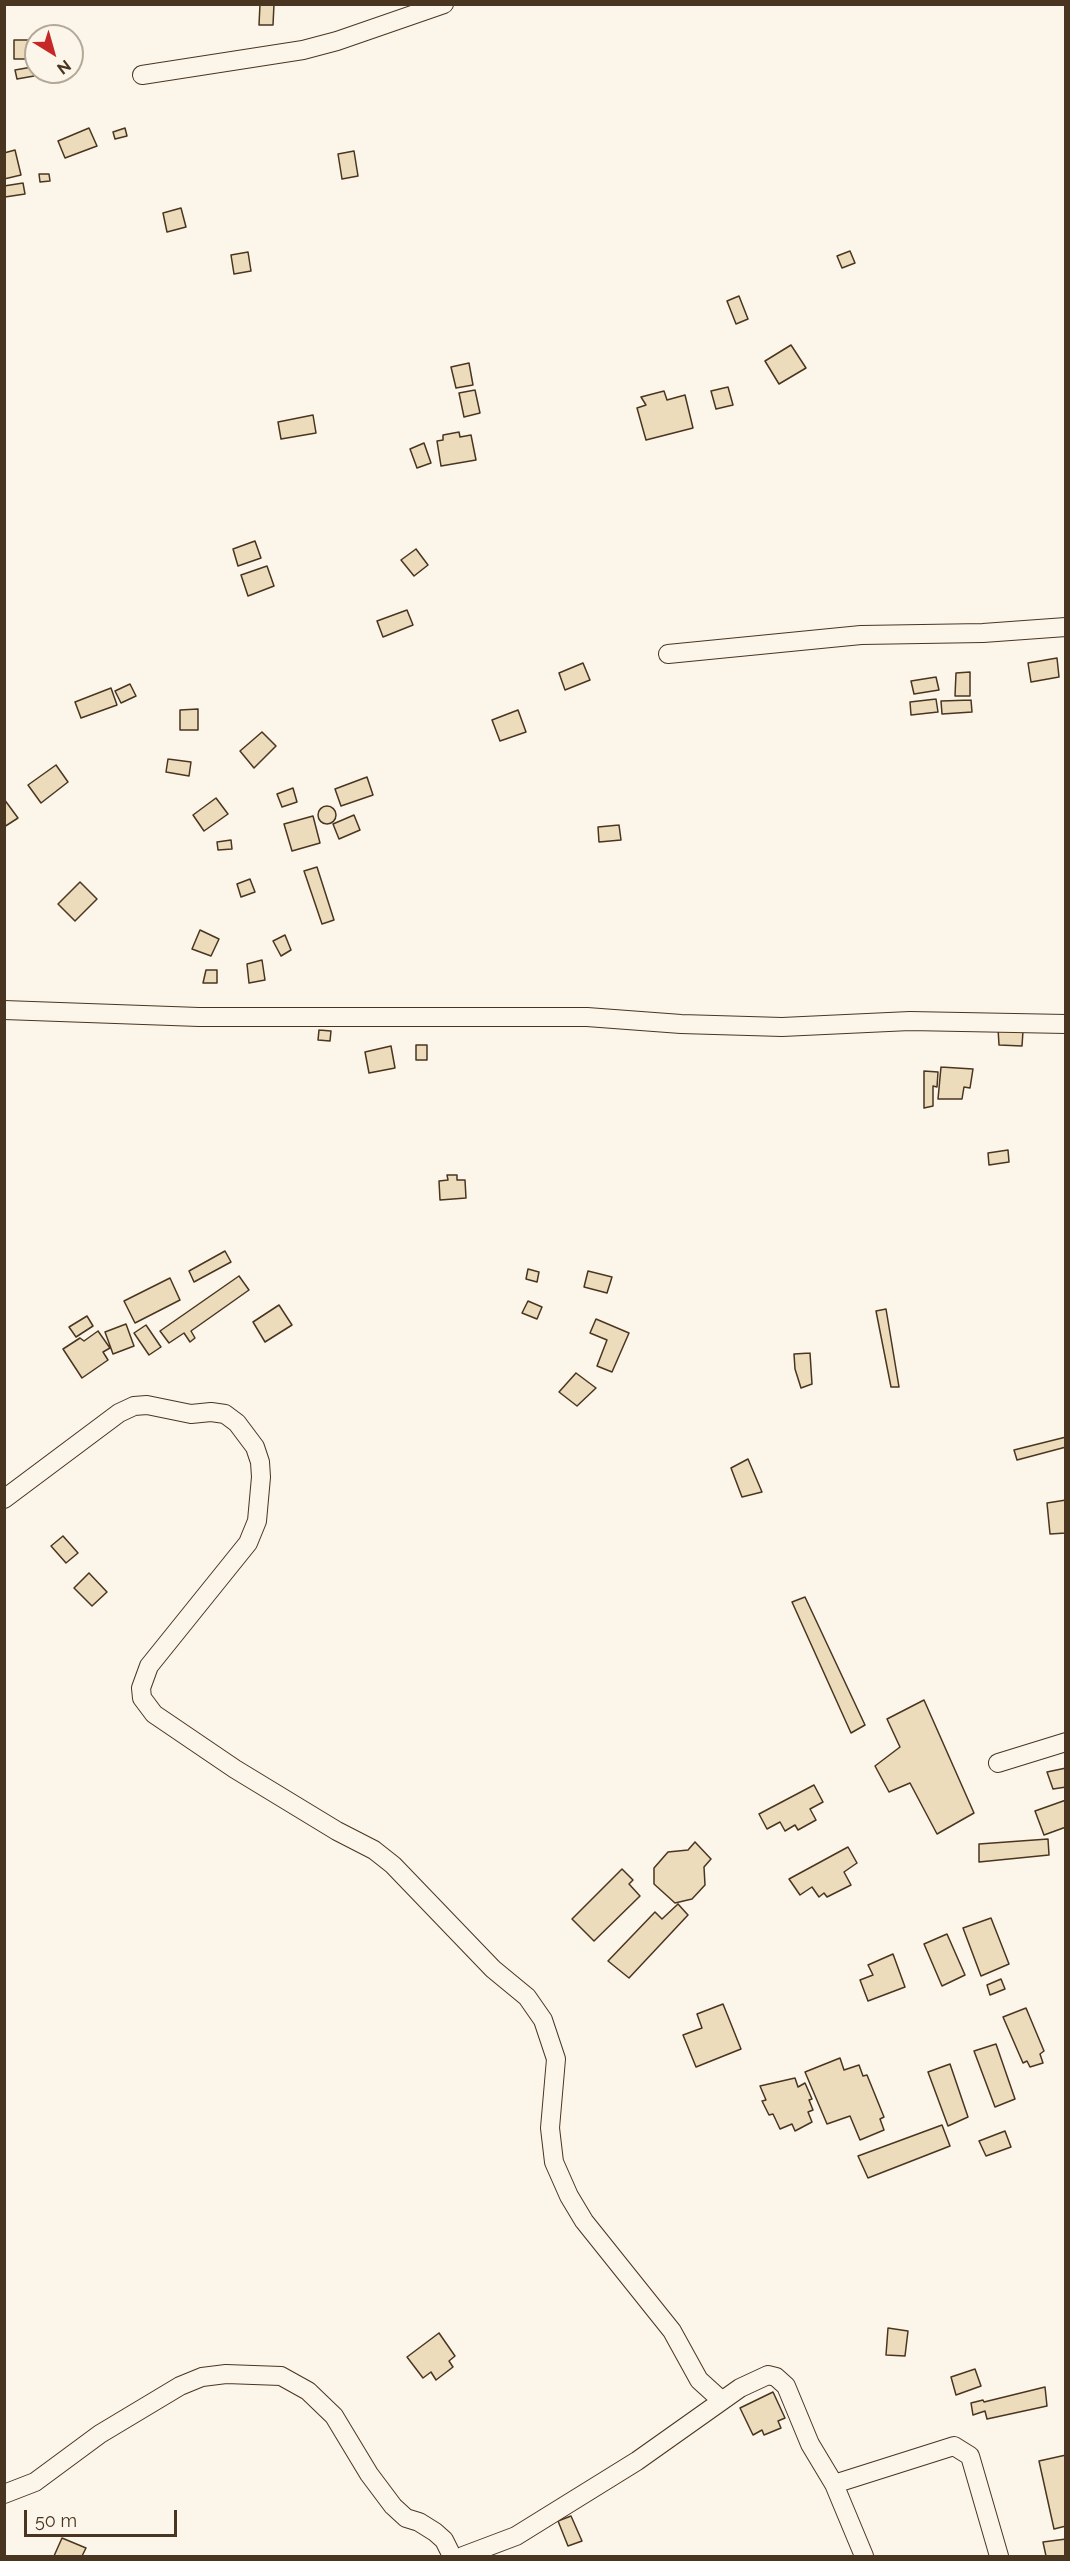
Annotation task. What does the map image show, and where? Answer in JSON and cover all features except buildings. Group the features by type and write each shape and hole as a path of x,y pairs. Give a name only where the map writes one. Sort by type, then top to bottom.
{"street":[{"path":"142,75 303,50 337,41 444,4"},
{"path":"668,654 871,634 983,633 1065,627"},
{"path":"4,1010 199,1017 587,1017 681,1024 782,1027 910,1021 1065,1024"},
{"path":"4,1499 118,1413 134,1406 147,1405 191,1414 211,1412 225,1414 237,1423 255,1447 260,1462 261,1485 257,1521 248,1543 149,1666 141,1688 142,1698 154,1714 236,1769 383,1857 411,1881 493,1969 527,1997 543,2020 556,2059 551,2135 554,2162 569,2196 584,2221 672,2331 699,2380 721,2400"},
{"path":"998,1763 1065,1742"},
{"path":"4,2494 35,2481 100,2434 180,2386 201,2377 226,2374 281,2376 308,2391 334,2416 369,2474 393,2506 406,2518 435,2532 444,2540 452,2556"},
{"path":"463,2556 516,2536 637,2461 721,2400 768,2374 776,2377 786,2386 810,2444 834,2484 864,2556"},
{"path":"834,2484 954,2446 970,2456 999,2556"}]}
